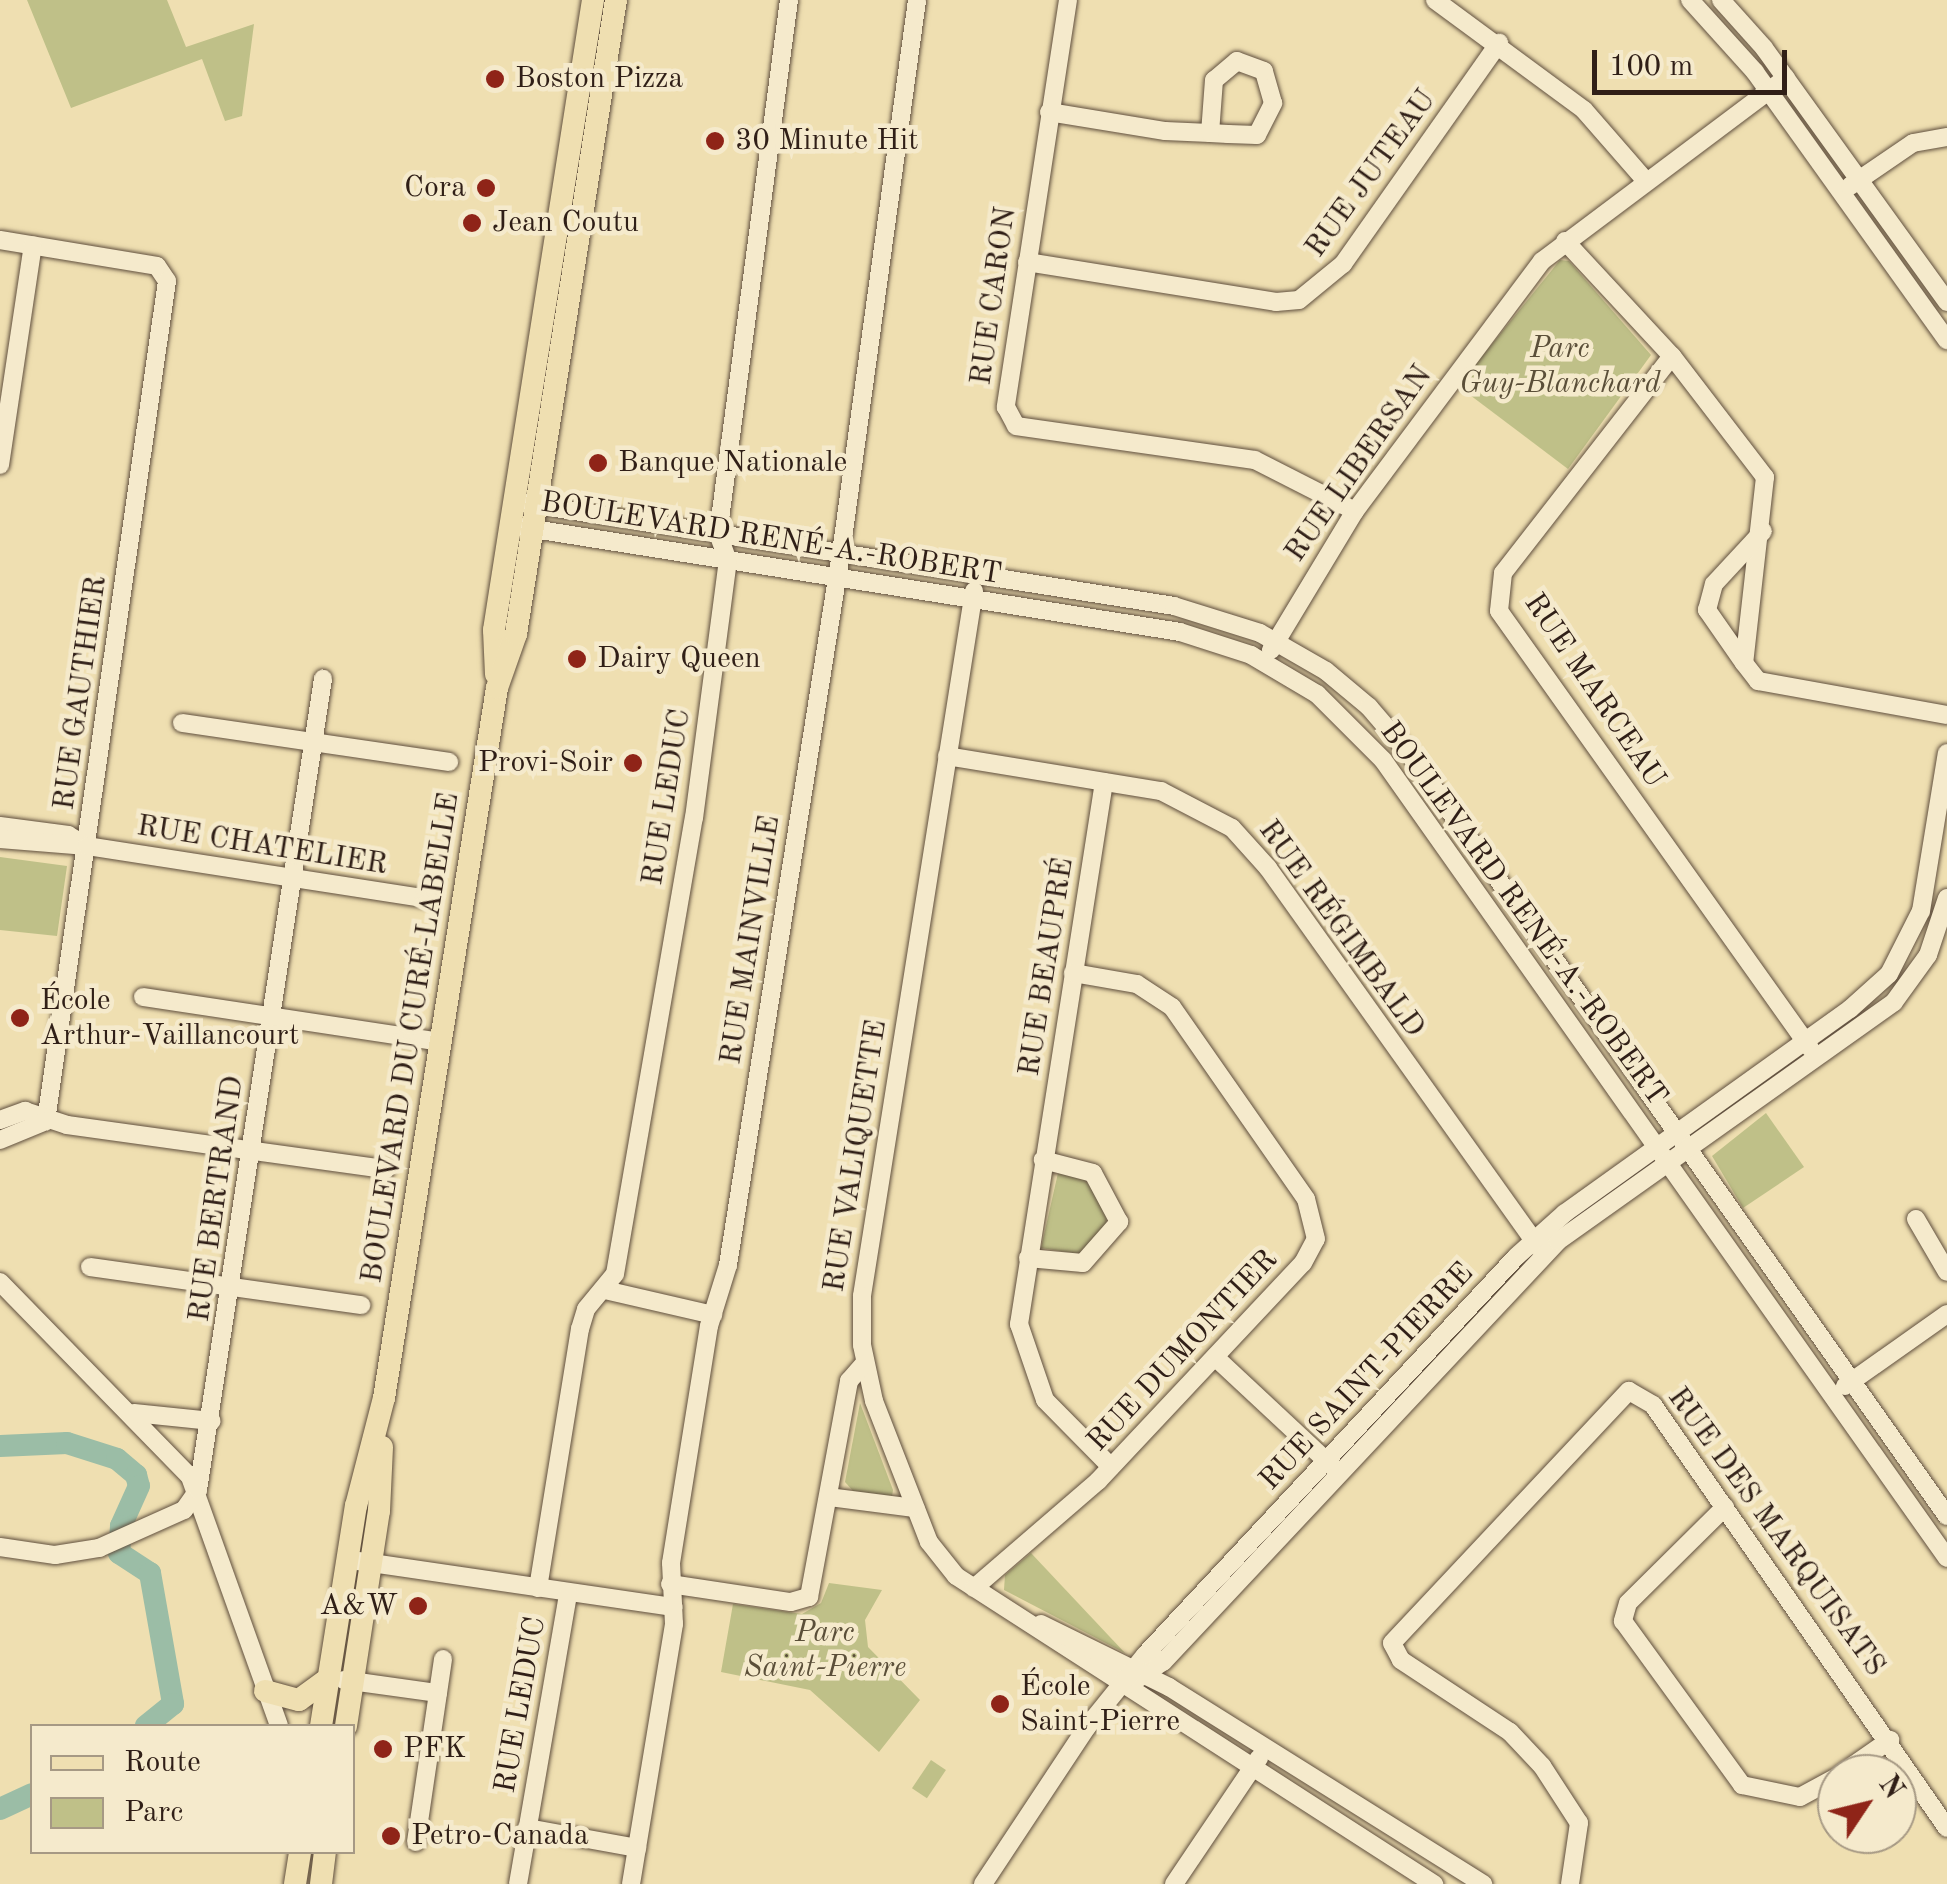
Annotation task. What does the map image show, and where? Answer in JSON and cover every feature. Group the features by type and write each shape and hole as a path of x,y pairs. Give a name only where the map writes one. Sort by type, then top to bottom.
{"main road":[{"name":"BOULEVARD DU CURÉ-LABELLE","path":"525,504 593,0"},
{"name":"BOULEVARD DU CURÉ-LABELLE","path":"321,1724 347,1560 384,1398 496,688 516,634 521,528 616,0"},
{"name":"BOULEVARD DU CURÉ-LABELLE","path":"346,1724 371,1564 384,1398"},
{"path":"265,1691 299,1700 329,1678"},
{"path":"296,1881 300,1854"},
{"path":"321,1883 325,1854"}],"street":[{"name":"RUE LEDUC","path":"538,1588 580,1329 586,1309 614,1274 694,818 728,561 718,534 789,0"},
{"name":"RUE MAINVILLE","path":"631,1884 674,1607 670,1584 712,1315 728,1264 842,554 917,0"},
{"name":"RUE CARON","path":"1068,0 1006,407 1016,426 1255,460 1354,511"},
{"path":"1434,0 1499,42 1584,110 1646,181"},
{"path":"1721,0 1786,78 1947,302"},
{"path":"1696,2 1768,92 1947,340"},
{"name":"RUE JUTEAU","path":"1027,262 1276,302 1298,300 1321,288 1343,264 1499,42"},
{"path":"1049,112 1210,133 1258,135 1273,103 1264,71 1238,61 1214,80 1210,133"},
{"name":"RUE LIBERSAN","path":"1265,662 1354,511 1531,275 1564,240 1786,78"},
{"path":"1841,192 1913,143 1947,137"},
{"path":"0,240 32,245 0,465"},
{"path":"1564,240 1672,356 1764,476 1763,530 1744,663"},
{"name":"RUE GAUTHIER","path":"32,245 147,264 166,273 46,1121"},
{"name":"RUE MARCEAU","path":"1672,356 1503,573 1500,610 1818,1060"},
{"name":"BOULEVARD RENÉ-A.-ROBERT","path":"525,504 1188,609 1276,640 1333,676 1394,735 1947,1516"},
{"name":"BOULEVARD RENÉ-A.-ROBERT","path":"521,528 1194,635 1265,662 1316,694 1377,752 1947,1558"},
{"path":"1763,530 1714,584 1707,610 1758,681 1947,715"},
{"name":"RUE VALIQUETTE","path":"670,1584 806,1599 816,1580 850,1382 864,1364 862,1296 977,576"},
{"name":"RUE BERTRAND","path":"198,1490 212,1422 323,678"},
{"path":"182,723 450,762"},
{"name":"RUE SAINT-PIERRE","path":"983,1884 1087,1727 1539,1248 1662,1154 1676,1132 1872,992 1909,944 1925,891 1947,753"},
{"name":"RUE RÉGIMBALD","path":"947,756 1186,799 1240,834 1539,1248"},
{"name":"RUE BEAUPRÉ","path":"1104,782 1028,1258 1020,1333 1038,1388 1111,1467"},
{"path":"0,826 68,835 87,846"},
{"path":"0,839 87,846"},
{"name":"RUE CHATELIER","path":"87,846 428,898"},
{"name":"RUE SAINT-PIERRE","path":"1662,1154 1688,1150 1818,1060 1909,985 1933,944 1947,898"},
{"name":"RUE DUMONTIER","path":"974,1588 1111,1467 1308,1258 1316,1239 1313,1212 1168,1003 1136,984 1073,973"},
{"path":"143,997 440,1042"},
{"path":"0,1120 25,1111 46,1121 386,1170"},
{"path":"0,1140 46,1121"},
{"path":"1028,1258 1083,1263 1119,1222 1090,1170 1043,1160"},
{"path":"1916,1219 1947,1272"},
{"path":"90,1266 361,1305"},
{"path":"0,1282 134,1413 198,1490 278,1724"},
{"path":"604,1290 712,1315"},
{"path":"1832,1395 1947,1314"},
{"path":"1214,1357 1333,1467"},
{"path":"864,1364 915,1508 936,1555 974,1588 1434,1884"},
{"name":"RUE DES MARQUISATS","path":"1570,1884 1580,1834 1573,1809 1522,1743 1406,1664 1392,1650 1393,1639 1624,1392 1648,1399 1890,1740 1947,1828"},
{"path":"134,1413 212,1422"},
{"path":"0,1547 64,1554 110,1544 184,1510 198,1490"},
{"path":"829,1497 915,1508"},
{"path":"1725,1507 1628,1603 1624,1621 1742,1786 1800,1797 1817,1788"},
{"path":"347,1560 674,1607"},
{"name":"RUE LEDUC","path":"518,1884 568,1594"},
{"path":"1013,1612 1140,1672 1265,1749 1455,1879 1483,1884"},
{"path":"416,1842 443,1659"},
{"path":"329,1678 438,1693"},
{"path":"1870,1754 1890,1740"},
{"path":"1174,1884 1265,1749"},
{"path":"527,1828 638,1848"},
{"path":"296,1881 321,1883 314,1854"}],"green space":[{"path":"27,0 167,0 186,47 254,24 242,116 225,121 202,59 71,108"},
{"name":"Parc Guy-Blanchard","path":"1560,260 1569,261 1651,355 1568,469 1458,386"},
{"path":"0,857 67,866 57,936 0,930"},
{"path":"1766,1113 1804,1167 1743,1208 1712,1156"},
{"path":"1058,1173 1084,1178 1107,1212 1106,1224 1079,1254 1041,1248"},
{"path":"860,1403 892,1496 853,1491 845,1482"},
{"path":"1031,1553 1125,1653 1004,1590 1005,1575"},
{"name":"Parc Saint-Pierre","path":"829,1583 882,1590 865,1620 868,1647 920,1700 879,1752 810,1690 721,1672 733,1604 802,1614 821,1603"},
{"path":"931,1760 946,1770 927,1798 912,1788"}],"waterway":[{"path":"0,1446 67,1443 117,1459 136,1475 139,1486 121,1526 119,1553 150,1573 173,1704 148,1724"},
{"path":"0,1809 30,1795"}],"place":[{"name":"Boston Pizza","path":"495,79"},
{"name":"30 Minute Hit","path":"715,141"},
{"name":"Cora","path":"486,188"},
{"name":"Jean Coutu","path":"472,223"},
{"name":"Banque Nationale","path":"598,463"},
{"name":"Dairy Queen","path":"577,659"},
{"name":"Provi-Soir","path":"633,763"},
{"name":"École Arthur-Vaillancourt","path":"20,1018"},
{"name":"A&W","path":"418,1606"},
{"name":"École Saint-Pierre","path":"1000,1704"},
{"name":"PFK","path":"383,1749"},
{"name":"Petro-Canada","path":"391,1836"}]}
